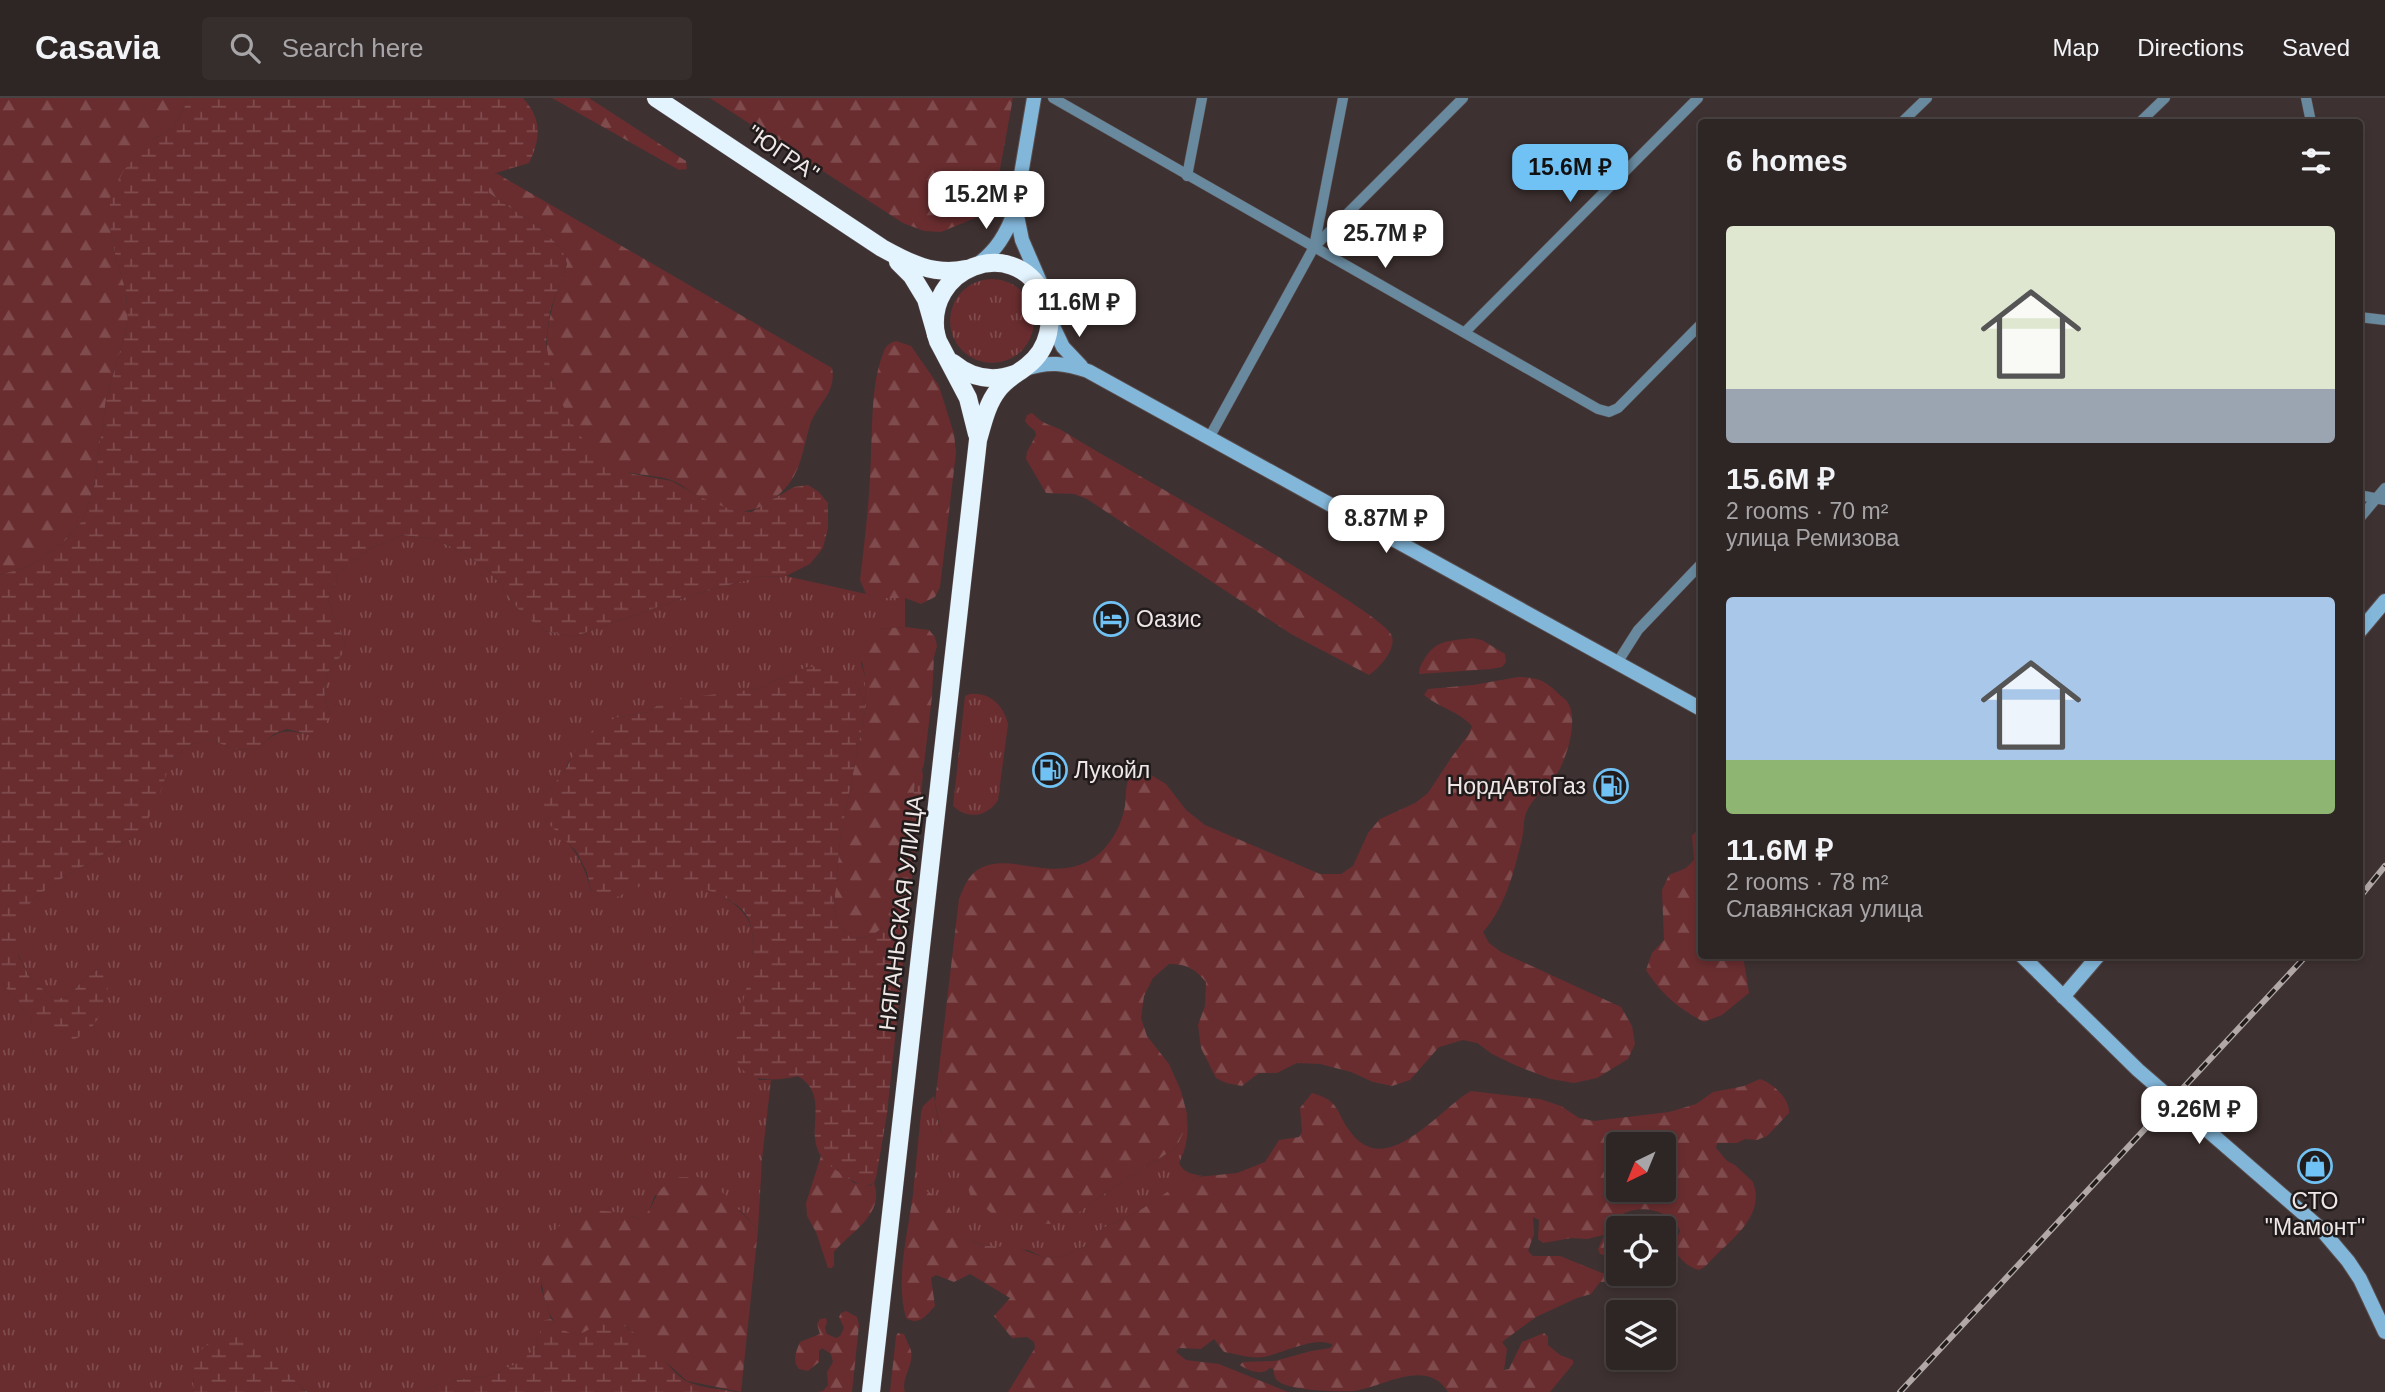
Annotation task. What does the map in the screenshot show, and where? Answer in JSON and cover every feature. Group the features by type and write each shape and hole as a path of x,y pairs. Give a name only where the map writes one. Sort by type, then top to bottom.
{"highway":[{"name":"\"ЮГРА\"","path":"656,98 882,248"},
{"path":"882,248 929,270 956,271 996,264 1018,270 1035,283 1048,310 1048,333 1043,347 1034,360 1003,384 995,395 978,440"},
{"path":"882,248 905,268 920,287 929,307 936,335 968,397 978,440"},
{"path":"936,335 935,315 940,296 952,280 971,268"},
{"path":"948,358 963,370 981,377 1000,378 1020,371"},
{"name":"НЯГАНЬСКАЯ УЛИЦА","path":"871,1392 978,440"}],"street":[{"path":"971,268 998,245 1010,225 1015,210 1034,98"},
{"path":"1053,98 1598,409 1609,412 1618,408 1698,327"},
{"path":"1187,176 1202,98"},
{"path":"1314,247 1343,98"},
{"path":"1209,438 1314,247 1463,98"},
{"path":"1465,332 1698,98"},
{"path":"1905,119 1927,98"},
{"path":"2143,119 2165,98"},
{"path":"2306,98 2310,119"},
{"path":"1015,210 1021,240 1056,335 1068,354 1088,371 1698,707"},
{"path":"2363,317 2385,320"},
{"path":"1020,371 1062,363 1088,371"},
{"path":"2363,515 2381,499 2385,488"},
{"path":"2363,496 2381,499"},
{"path":"1617,663 1638,630 1698,567"},
{"path":"2363,627 2385,601"},
{"path":"2025,959 2138,1069 2319,1228 2360,1279 2385,1332"},
{"path":"2063,997 2095,959"}],"green space":[{"path":"0,98 187,98 184,109 171,129 149,142 110,227 126,291 128,323 106,400 94,487 83,520 64,542 32,565 0,575"},
{"path":"187,98 523,98 534,114 538,129 533,154 529,163 496,173 489,180 489,193 542,230 562,249 567,264 550,311 546,343 552,380 568,417 588,447 605,463 633,474 672,481 700,497 732,510 751,512 794,487 808,485 819,492 828,503 828,528 823,548 810,564 786,576 758,577 692,595 573,637 545,631 522,614 490,571 459,550 433,539 402,535 369,549 340,572 328,599 346,648 326,677 325,694 330,716 321,731 307,734 287,729 274,734 256,750 231,749 212,739 189,745 171,761 154,810 137,835 61,879 33,899 19,921 18,955 30,978 54,999 68,997 85,978 99,969 109,982 103,1006 92,1027 77,1038 62,1042 34,1024 0,980 0,575 32,565 64,542 83,520 94,487 106,400 128,323 126,291 110,227 110,198 124,170 149,142 171,129 184,109"},
{"path":"552,98 589,98 686,161 687,169 679,170"},
{"path":"710,98 1013,98 997,185 989,203 975,218 941,232 924,231 903,223"},
{"path":"496,173 832,368 832,384 810,425 797,470 782,492 766,504 747,511 737,511 702,498 671,480 612,467 592,453 581,440 563,408 548,356 549,321 567,264 562,249 542,230 489,193 489,180"},
{"path":"992,279 1008,282 1022,291 1031,305 1034,321 1031,337 1022,351 1008,360 992,363 976,360 962,351 953,337 950,321 953,305 962,291 976,282"},
{"path":"896,341 911,346 939,386 954,434 956,453 940,587 935,597 921,604 905,598 875,598 866,594 860,580 875,389 885,349 888,344"},
{"path":"1032,413 1296,568 1378,621 1392,636 1392,647 1386,658 1369,675 1291,634 1087,499 1074,494 1046,493 1026,459 1036,435 1025,421 1027,415"},
{"path":"402,535 433,539 459,550 490,571 522,614 545,631 573,637 692,595 758,577 786,576 875,598 905,598 905,627 876,629 861,663 865,676 866,705 855,682 808,667 755,689 658,705 648,712 615,718 569,761 563,774 546,792 544,819 575,852 585,871 592,895 604,902 638,886 659,880 685,882 700,886 728,900 748,919 752,931 752,959 733,1043 759,1080 771,1080 762,1159 758,1230 740,1210 655,1195 648,1213 641,1219 625,1214 576,1213 546,1241 541,1288 551,1319 541,1321 536,1348 519,1363 486,1377 448,1381 420,1392 310,1392 289,1376 193,1378 194,1392 0,1392 0,980 34,1024 109,983 99,969 85,978 68,997 54,999 30,978 18,954 18,921 33,899 61,879 137,835 171,761 189,745 212,739 231,749 256,750 279,733 290,731 307,734 330,716 325,694 326,677 346,648 328,599 340,572 369,549"},
{"path":"905,627 929,630 935,637 937,646 924,764 922,770 916,773 903,877 891,915 875,933 851,938 839,926 834,905 840,841 866,705 865,676 860,652 865,638 876,629"},
{"path":"1472,638 1482,640 1505,654 1506,662 1502,667 1419,674 1422,662 1434,647 1445,642"},
{"path":"821,666 847,674 855,682 866,705 840,841 834,905 839,926 851,938 875,933 891,915 903,877 916,772 922,770 923,775 887,1114 876,1178 874,1183 865,1187 835,1169 821,1156 816,1146 815,1103 808,1084 798,1076 776,1079 755,1077 740,1066 735,1057 733,1044 748,982 753,941 752,929 745,913 721,896 694,885 667,881 644,885 604,903 592,895 587,872 576,851 544,819 541,808 546,792 563,774 579,744 593,730 615,718 648,712 658,705 679,699 755,689 808,667"},
{"path":"1518,677 1542,681 1567,701 1571,711 1571,733 1565,757 1555,777 1528,808 1508,888 1498,911 1483,932 1489,943 1501,952 1621,1007 1632,1026 1635,1044 1628,1059 1597,1078 1574,1083 1551,1079 1517,1066 1477,1043 1463,1040 1439,1047 1410,1080 1392,1086 1320,1064 1297,1063 1277,1073 1259,1073 1242,1086 1226,1083 1216,1078 1201,1048 1198,1025 1205,1006 1206,982 1190,968 1169,964 1153,978 1144,996 1141,1018 1147,1036 1169,1064 1181,1091 1187,1114 1186,1127 1176,1148 1076,1214 1051,1224 1015,1222 994,1215 975,1200 944,1148 935,1102 959,899 976,871 1003,863 1050,869 1067,868 1100,853 1119,825 1124,812 1129,779 1134,770 1143,770 1166,784 1186,810 1205,825 1320,874 1341,874 1353,866 1368,833 1380,819 1415,803 1428,793 1469,734 1472,726 1424,695 1428,689"},
{"path":"984,695 995,701 1008,724 998,800 994,806 977,815 965,813 953,806 965,696"},
{"path":"1698,829 1698,959 1745,959 1749,993 1722,1015 1704,1022 1671,1000 1646,970 1652,953 1664,940 1662,890 1669,875 1686,868 1694,860 1692,836"},
{"path":"1760,1079 1771,1084 1784,1097 1789,1113 1767,1136 1737,1143 1717,1143 1716,1148 1727,1161 1753,1182 1756,1194 1752,1214 1746,1224 1706,1266 1695,1269 1676,1252 1676,1240 1680,1231 1676,1216 1645,1209 1628,1211 1621,1215 1606,1216 1606,1256 1600,1254 1598,1249 1604,1235 1543,1243 1538,1239 1539,1220 1533,1217 1534,1234 1528,1251 1533,1256 1560,1256 1606,1273 1606,1282 1600,1282 1591,1294 1536,1317 1502,1342 1507,1349 1504,1370 1509,1369 1522,1342 1544,1333 1548,1337 1548,1345 1560,1355 1573,1360 1573,1364 1550,1392 1448,1392 1439,1382 1417,1375 1354,1391 1300,1388 1281,1383 1275,1378 1273,1369 1255,1372 1240,1365 1243,1362 1275,1361 1333,1345 1317,1342 1254,1357 1224,1352 1214,1339 1201,1349 1179,1348 1176,1352 1186,1360 1219,1364 1288,1392 1008,1392 1035,1348 1034,1342 1027,1337 1012,1338 994,1316 1010,1298 970,1274 954,1282 936,1275 931,1278 935,1306 925,1316 915,1321 906,1318 903,1303 903,1256 913,1194 918,1190 929,1192 947,1205 969,1239 983,1246 1015,1247 1043,1257 1058,1258 1086,1246 1103,1228 1139,1211 1188,1178 1237,1173 1265,1162 1279,1140 1299,1137 1302,1132 1300,1108 1312,1093 1328,1099 1336,1107 1349,1130 1363,1144 1379,1149 1412,1137 1471,1091 1540,1099 1561,1106 1579,1118 1594,1121 1669,1112 1696,1104 1713,1092 1744,1086"},
{"path":"934,1096 945,1146 960,1173 1076,1214 1176,1148 1186,1127 1187,1114 1187,1139 1179,1163 1186,1171 1202,1176 1188,1179 1139,1211 1103,1228 1086,1246 1058,1258 1043,1257 1028,1250 984,1246 969,1239 918,1190 913,1194 921,1113 923,1106"},
{"path":"821,1156 854,1183 870,1186 874,1183 876,1194 871,1213 834,1252 832,1268 828,1268 816,1232 807,1216 806,1203"},
{"path":"680,1177 698,1177 719,1189 758,1230 741,1392 687,1381 627,1327 603,1322 579,1334 567,1332 557,1325 544,1298 541,1266 543,1252 546,1241 554,1230 572,1215 583,1212 615,1212 641,1219 651,1208 659,1192"},
{"path":"846,1311 857,1317 859,1325 852,1392 817,1392 823,1391 828,1385 827,1372 833,1362 831,1354 822,1348 819,1351 819,1362 808,1371 797,1366 797,1349 800,1342 820,1334 817,1324 820,1319 826,1318 827,1334 836,1338 840,1336 844,1328 839,1317"},
{"path":"551,1319 572,1334 585,1332 604,1321 619,1323 647,1344 684,1380 699,1386 736,1392 420,1392 447,1381 486,1377 518,1363 536,1348 540,1321"},
{"path":"898,1333 904,1334 911,1351 911,1362 905,1381 905,1392 890,1392 896,1336"},
{"path":"237,1337 265,1350 305,1391 310,1392 194,1392 193,1358 207,1344"}],"railway":[{"path":"2363,893 2385,866"},
{"path":"1900,1392 2303,959"}],"place":[{"name":"Оазис","path":"1111,619"},
{"name":"Лукойл","path":"1050,770"},
{"name":"НордАвтоГаз","path":"1611,786"},
{"name":"СТО \"Мамонт\"","path":"2315,1166"}]}
